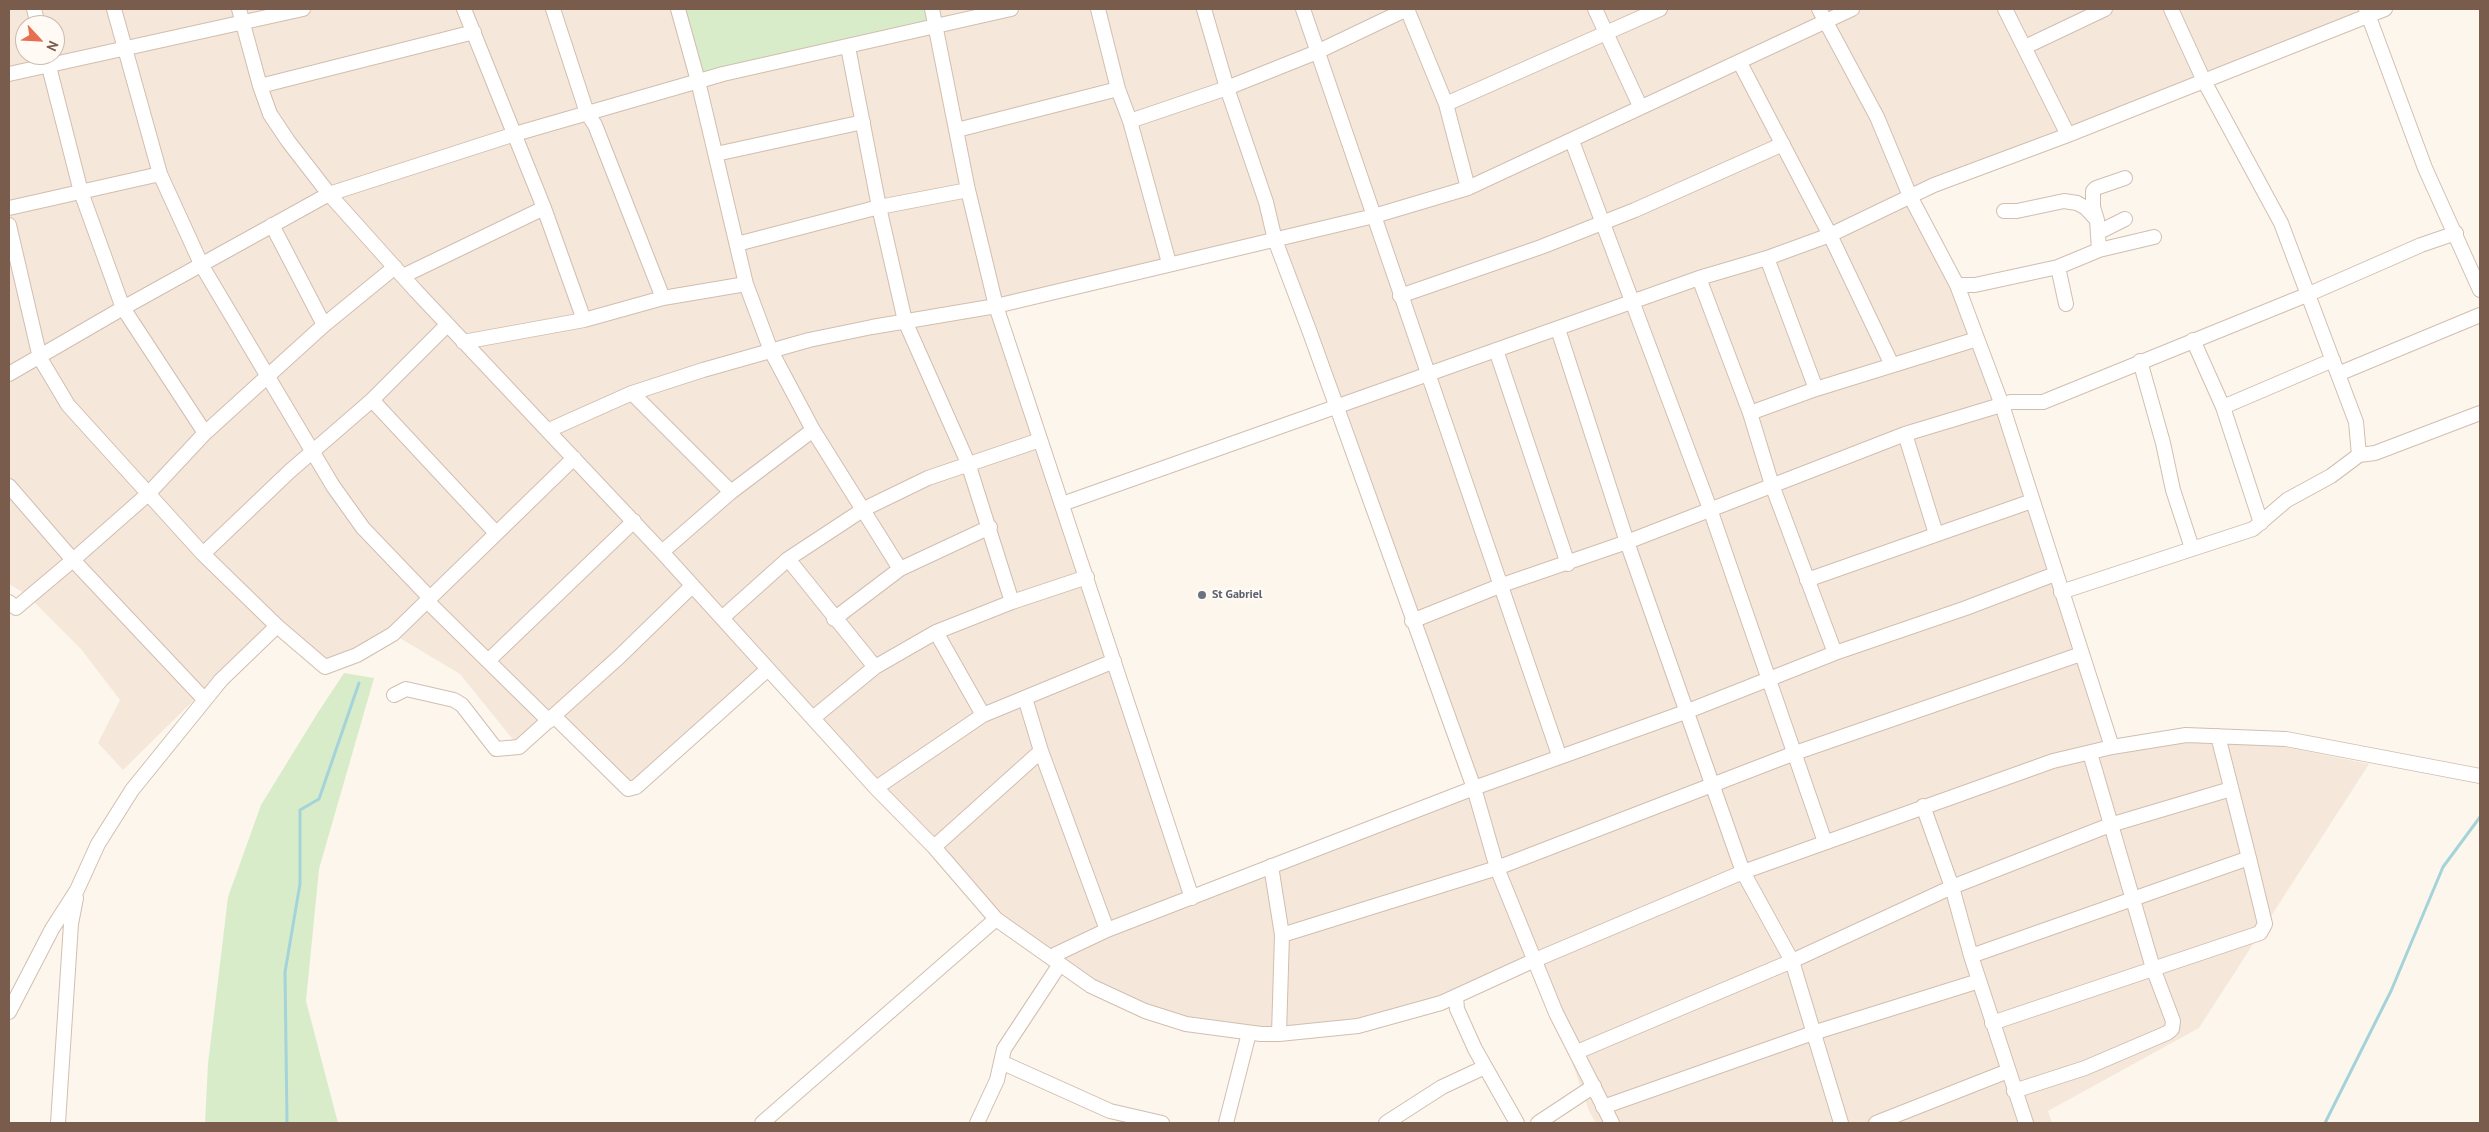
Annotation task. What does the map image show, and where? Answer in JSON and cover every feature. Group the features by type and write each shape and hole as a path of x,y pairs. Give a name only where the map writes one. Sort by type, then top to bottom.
{"street":[{"path":"114,9 160,174 202,266 270,376 333,486 363,528 489,660 628,789 636,787 768,669"},
{"path":"239,9 260,86 270,114 288,141 329,194 447,325 634,521 876,788 934,847 996,919 1091,986 1145,1011 1186,1024 1249,1033 1279,1034 1358,1026 1441,1003 1535,960 1743,872 2053,761 2112,747 2186,736 2286,739 2480,776"},
{"path":"65,57 124,48 243,24 303,9"},
{"path":"464,9 544,208 584,320"},
{"path":"552,9 587,113 595,125 663,298"},
{"path":"678,9 698,81 746,284 771,351 813,430 864,508 900,569"},
{"path":"932,9 968,190 996,306 1088,578 1192,898"},
{"path":"9,374 40,358 123,308 202,266 329,194 515,134 698,81 1011,9"},
{"path":"1098,9 1118,89 1130,121 1169,263"},
{"path":"1204,9 1227,88 1266,202 1275,240 1474,788 1496,868 1556,1014 1612,1123"},
{"path":"1303,9 1559,755"},
{"path":"1130,121 1227,88 1317,52 1407,9 1446,104 1468,188"},
{"path":"1595,9 1640,106"},
{"path":"1446,104 1660,9"},
{"path":"549,430 632,393 809,340 905,321 996,306 1169,263 1374,216 1468,188 1572,141 1640,106 1740,63 1822,15 1852,9"},
{"path":"2005,9 2068,135"},
{"path":"2025,47 2105,9"},
{"path":"2172,9 2204,81 2281,223 2356,422 2360,455"},
{"path":"1062,504 1699,278 1766,258 1830,235 1910,196 2204,81 2367,12 2385,9"},
{"path":"2367,12 2425,168 2456,233 2480,290"},
{"path":"1822,15 1877,117 1910,196 1957,285 2002,405 2112,747"},
{"path":"260,86 474,32"},
{"path":"848,47 862,122 905,321 968,463 990,527 1012,602"},
{"path":"1740,63 1830,235 1892,365"},
{"path":"9,74 33,65"},
{"path":"48,65 81,192 123,308 205,433"},
{"path":"957,130 1118,89"},
{"path":"716,154 862,122"},
{"path":"1572,141 1710,509 1825,842"},
{"path":"1400,296 1541,247 1636,210 1783,144"},
{"path":"9,208 160,174"},
{"path":"2100,250 2098,226 2092,207 2093,191 2096,188 2125,178"},
{"path":"737,244 880,207 968,190"},
{"path":"2004,211 2018,211 2064,201 2077,203 2086,208 2098,226"},
{"path":"11,607 73,560 148,494 205,433 324,325 399,271 544,208"},
{"path":"2098,226 2124,219"},
{"path":"9,225 40,358 68,405 203,554 277,626 324,667 357,655 393,634 574,458"},
{"path":"272,225 324,325"},
{"path":"1412,621 1502,585 1568,564 1627,542 1904,434 2011,402 2043,402 2309,294 2421,245 2456,233"},
{"path":"1957,285 1975,285 2058,267 2100,250 2154,236"},
{"path":"1766,258 1816,389"},
{"path":"2058,267 2066,304"},
{"path":"1699,278 1750,413 1772,485 1835,652"},
{"path":"463,342 584,320 663,298 746,284"},
{"path":"2224,407 2480,315"},
{"path":"203,554 313,450 372,400 447,325"},
{"path":"1558,329 1627,542 1688,711 1743,872 1792,961 1841,1123"},
{"path":"1750,413 1816,389 1977,339"},
{"path":"2194,340 2224,407 2261,523"},
{"path":"1496,350 1568,564"},
{"path":"2140,362 2163,443 2173,490 2192,548"},
{"path":"632,393 732,492"},
{"path":"372,400 496,534"},
{"path":"2061,592 2253,529 2286,500 2331,476 2360,455 2375,453 2480,413"},
{"path":"662,552 732,492 813,430"},
{"path":"1904,434 1936,534"},
{"path":"722,618 788,559 864,508 928,478 1040,440"},
{"path":"9,486 73,560 204,699"},
{"path":"1807,580 2032,501"},
{"path":"489,660 634,521"},
{"path":"834,619 900,569 990,527"},
{"path":"788,559 834,619 875,667"},
{"path":"977,1123 997,1080 1004,1049 1055,960 1107,930 1559,755 1688,711 1835,652 1966,608 2055,574"},
{"path":"813,718 875,667 936,632 1012,602 1088,578"},
{"path":"394,695 406,688 454,700 462,705 496,749 519,747 619,657 692,586"},
{"path":"9,1012 52,929 77,890 98,844 132,790 204,699 277,626"},
{"path":"936,632 983,716"},
{"path":"1282,935 1496,868 1795,753 2081,654"},
{"path":"876,788 983,716 1114,661"},
{"path":"1025,698 1041,751 1107,930"},
{"path":"1992,1024 2260,933 2265,924 2218,736"},
{"path":"934,847 1041,751"},
{"path":"2014,1091 2085,1068 2167,1034 2172,1029 2172,1021 2153,968 2090,753"},
{"path":"1577,1052 1792,961 1952,886 2110,825 2231,789"},
{"path":"1923,806 1952,886 1992,1024 2026,1123"},
{"path":"1971,956 2249,858"},
{"path":"1271,866 1282,935 1279,1034"},
{"path":"58,1123 71,924 77,890"},
{"path":"762,1123 996,919"},
{"path":"1603,1106 1813,1033 1979,981"},
{"path":"1456,996 1456,1009 1485,1067 1517,1123"},
{"path":"1226,1123 1249,1033"},
{"path":"1001,1062 1110,1111 1162,1123"},
{"path":"1386,1123 1442,1087 1485,1067"},
{"path":"1876,1123 2008,1071"},
{"path":"1538,1123 1594,1086"}],"shaded area":[{"path":"9,9 2364,9 2366,12 1917,195 1954,286 2107,743 2217,733 2369,764 2199,1028 2048,1111 2052,1123 1596,1123 1589,1111 1537,962 1437,1003 1280,1035 1145,1011 1064,967 997,917 764,666 626,786 554,718 519,747 460,674 393,634 325,667 269,626 123,770 98,743 120,700 81,649 26,594 9,584","holes":["1278,236 1471,791 1188,904 997,311"]}],"green space":[{"path":"677,9 931,9 933,27 697,83"},
{"path":"344,673 374,678 319,869 306,1001 338,1123 205,1123 208,1064 228,897 261,805"}],"waterway":[{"path":"287,1123 285,972 300,884 300,810 319,799 359,683"},
{"path":"2325,1123 2391,991 2443,867 2480,817"}],"place":[{"name":"St Gabriel","path":"1202,595"}]}
